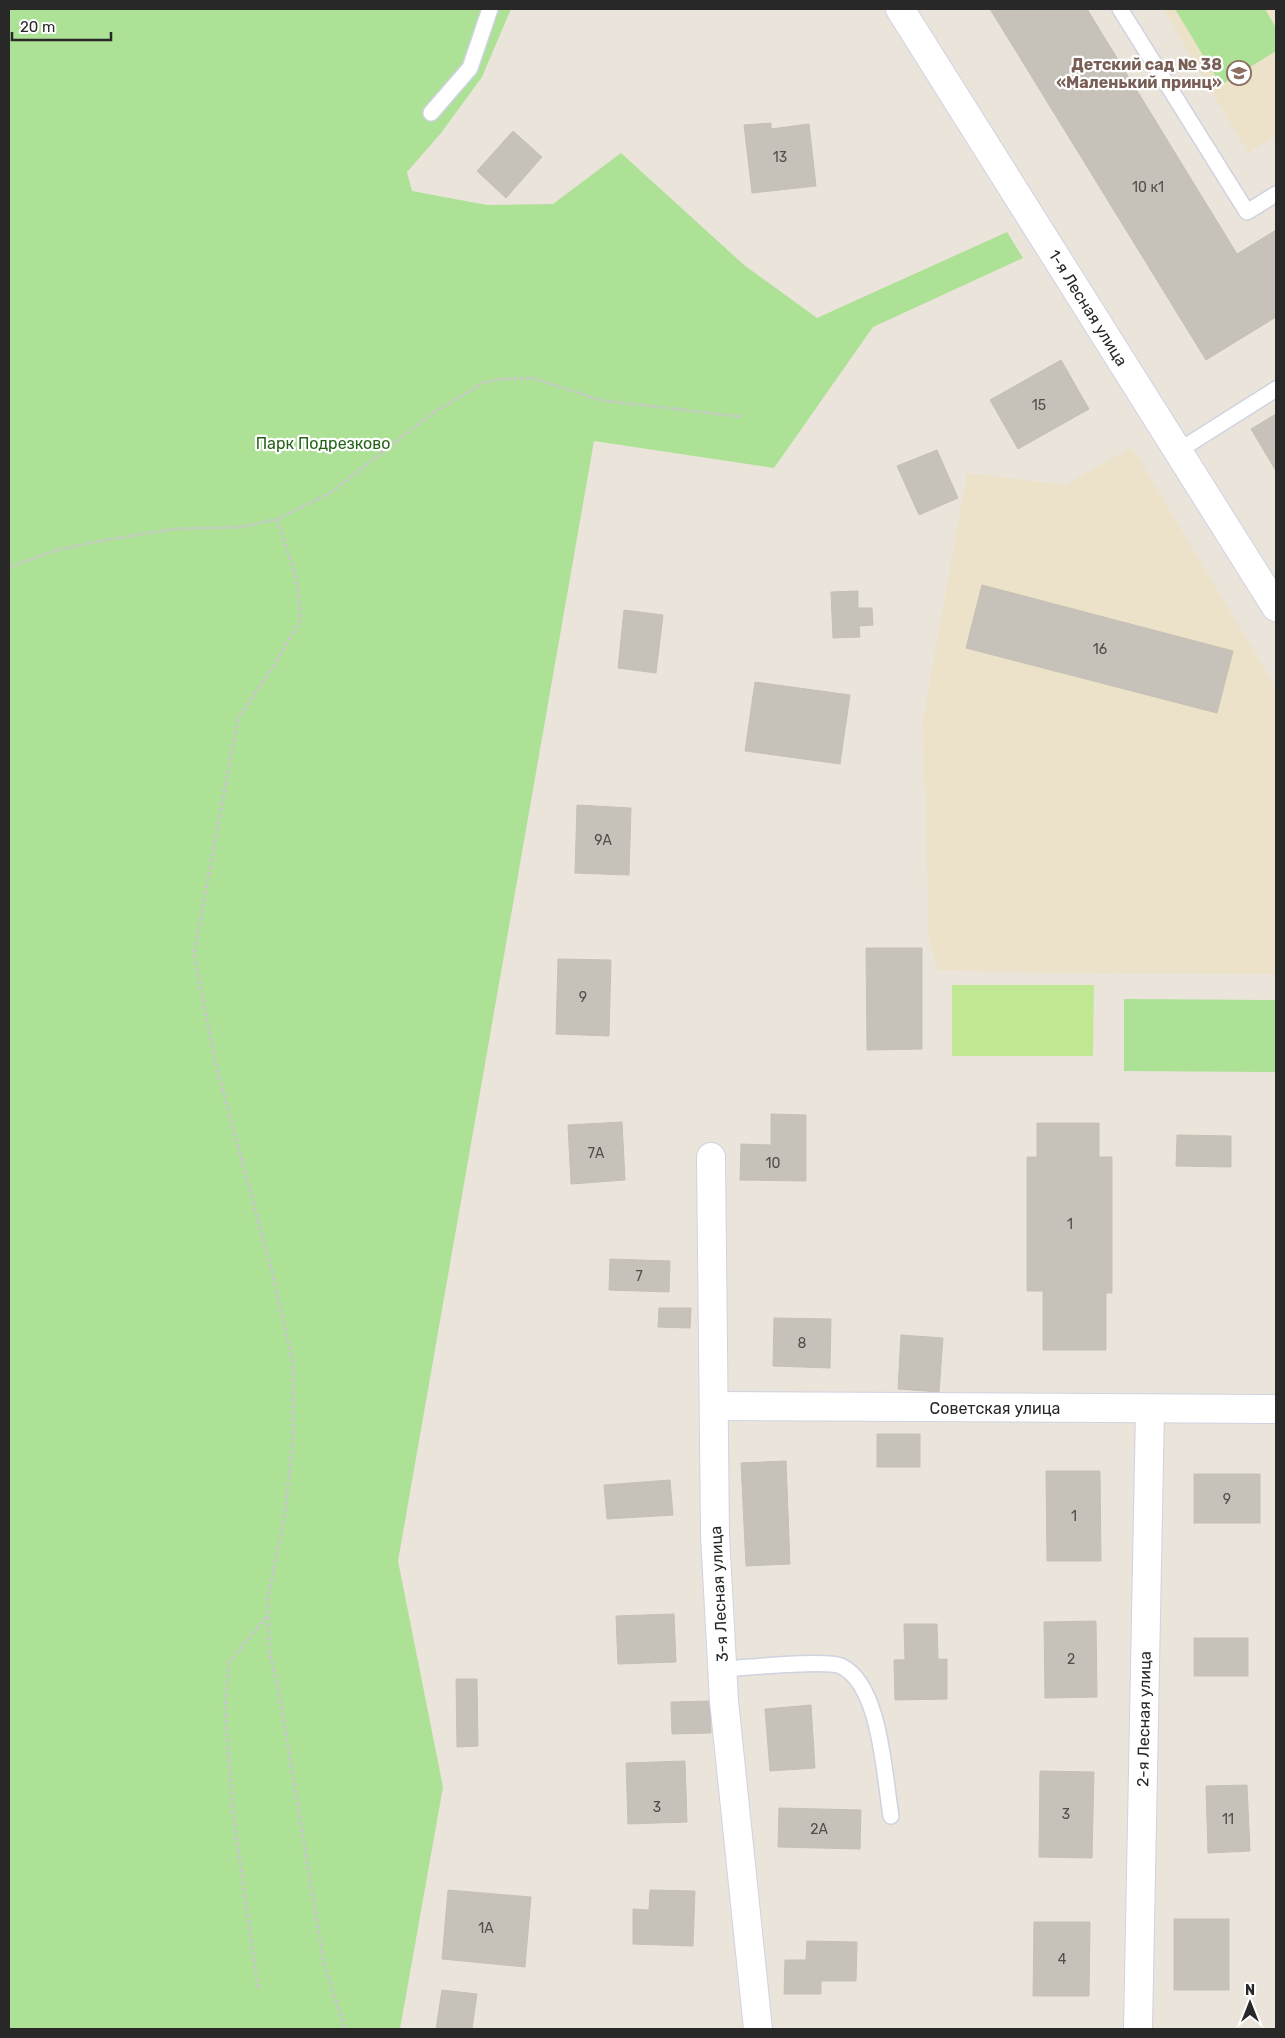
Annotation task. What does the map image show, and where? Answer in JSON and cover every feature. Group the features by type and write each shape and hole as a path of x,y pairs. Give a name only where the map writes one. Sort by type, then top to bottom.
{"street":[{"name":"1-я Лесная улица","path":"900,9 1276,607"},
{"name":"3-я Лесная улица","path":"711,1157 711,1301 715,1535 724,1701 758,2029"},
{"name":"Советская улица","path":"714,1406 1276,1409"},
{"name":"2-я Лесная улица","path":"1138,2029 1150,1409"}],"lane":[{"path":"431,113 470,68 490,9"},
{"path":"1120,9 1247,212 1276,194"},
{"path":"1178,451 1276,390"},
{"path":"723,1669 823,1663 840,1666 861,1682 874,1710 891,1816"}],"path":[{"path":"9,567 54,551 94,542 173,529 241,527 277,519 330,493 434,412 483,383 500,379 533,378 600,400 742,417"},
{"path":"277,519 296,577 301,619 271,670 238,718 194,954 216,1065 273,1274 294,1363 292,1450 285,1513 268,1598 269,1651 279,1691 324,1963 345,2029"},
{"path":"258,1988 233,1812 225,1708 229,1662 268,1615"}],"shaded area":[{"name":"Детский сад № 38 «Маленький принц»","path":"1163,9 1276,9 1276,136 1248,153"},
{"path":"1132,447 1276,688 1276,974 1051,973 937,970 929,938 923,720 967,473 1065,485"}],"green space":[{"name":"Парк Подрезково","path":"9,9 511,9 482,77 441,133 407,172 412,191 487,205 553,204 621,153 744,265 817,318 1007,232 1023,258 873,327 774,468 594,441 398,1561 443,1787 400,2029 9,2029"},
{"path":"1175,9 1265,9 1276,28 1276,51 1221,85"},
{"path":"952,985 1094,985 1093,1056 952,1056"},
{"path":"1124,999 1276,1000 1276,1072 1124,1071"}],"building":[{"path":"990,9 1087,9 1237,254 1276,230 1276,317 1206,360"},
{"path":"771,123 771,129 809,124 816,186 752,193 744,125"},
{"path":"513,131 542,157 506,198 477,171"},
{"path":"1061,360 1089,409 1018,449 990,400"},
{"path":"1276,414 1276,471 1251,429"},
{"path":"937,450 958,498 919,515 897,466"},
{"path":"982,585 1233,651 1217,713 966,648"},
{"path":"858,591 858,608 872,608 873,625 859,626 860,637 833,638 831,592"},
{"path":"624,610 663,615 656,673 618,668"},
{"path":"755,682 850,695 840,764 745,751"},
{"path":"577,805 631,808 629,875 575,873"},
{"path":"866,948 922,948 922,1049 867,1050"},
{"path":"558,959 611,960 609,1036 556,1034"},
{"path":"771,1114 806,1115 806,1181 740,1180 741,1144 771,1145"},
{"path":"622,1122 625,1180 571,1184 568,1125"},
{"path":"1037,1123 1099,1123 1099,1157 1112,1157 1112,1293 1106,1293 1106,1350 1043,1350 1043,1291 1027,1291 1027,1157 1037,1157"},
{"path":"1177,1135 1231,1136 1231,1167 1176,1166"},
{"path":"610,1259 670,1261 669,1292 609,1290"},
{"path":"659,1308 691,1308 690,1328 658,1327"},
{"path":"774,1318 831,1319 830,1368 773,1366"},
{"path":"901,1335 943,1338 939,1392 898,1389"},
{"path":"877,1434 920,1434 920,1467 877,1467"},
{"path":"786,1461 790,1564 746,1566 741,1463"},
{"path":"1046,1471 1100,1471 1101,1561 1047,1561"},
{"path":"1194,1474 1260,1474 1260,1523 1194,1523"},
{"path":"670,1480 673,1515 607,1519 604,1485"},
{"path":"674,1614 676,1662 618,1664 616,1616"},
{"path":"1096,1621 1097,1697 1045,1698 1044,1622"},
{"path":"904,1624 937,1624 938,1659 905,1659"},
{"path":"1194,1638 1248,1638 1248,1676 1194,1676"},
{"path":"947,1659 947,1699 895,1700 894,1660"},
{"path":"456,1679 477,1679 478,1746 457,1747"},
{"path":"710,1701 711,1733 672,1734 671,1702"},
{"path":"811,1705 815,1768 770,1771 765,1709"},
{"path":"685,1761 687,1822 628,1824 626,1763"},
{"path":"1040,1771 1094,1772 1092,1858 1039,1857"},
{"path":"1247,1785 1250,1851 1208,1853 1206,1786"},
{"path":"779,1808 861,1810 860,1849 778,1847"},
{"path":"448,1890 531,1897 525,1967 442,1959"},
{"path":"650,1890 695,1891 693,1946 633,1944 633,1909 649,1910"},
{"path":"1174,1919 1229,1919 1229,1990 1174,1990"},
{"path":"1034,1922 1090,1922 1089,1996 1033,1996"},
{"path":"807,1941 857,1942 856,1981 821,1981 821,1994 784,1994 785,1960 806,1960"},
{"path":"442,1990 477,1994 472,2029 436,2029"}],"place":[{"name":"Детский сад № 38 «Маленький принц»","path":"1239,73"}]}
